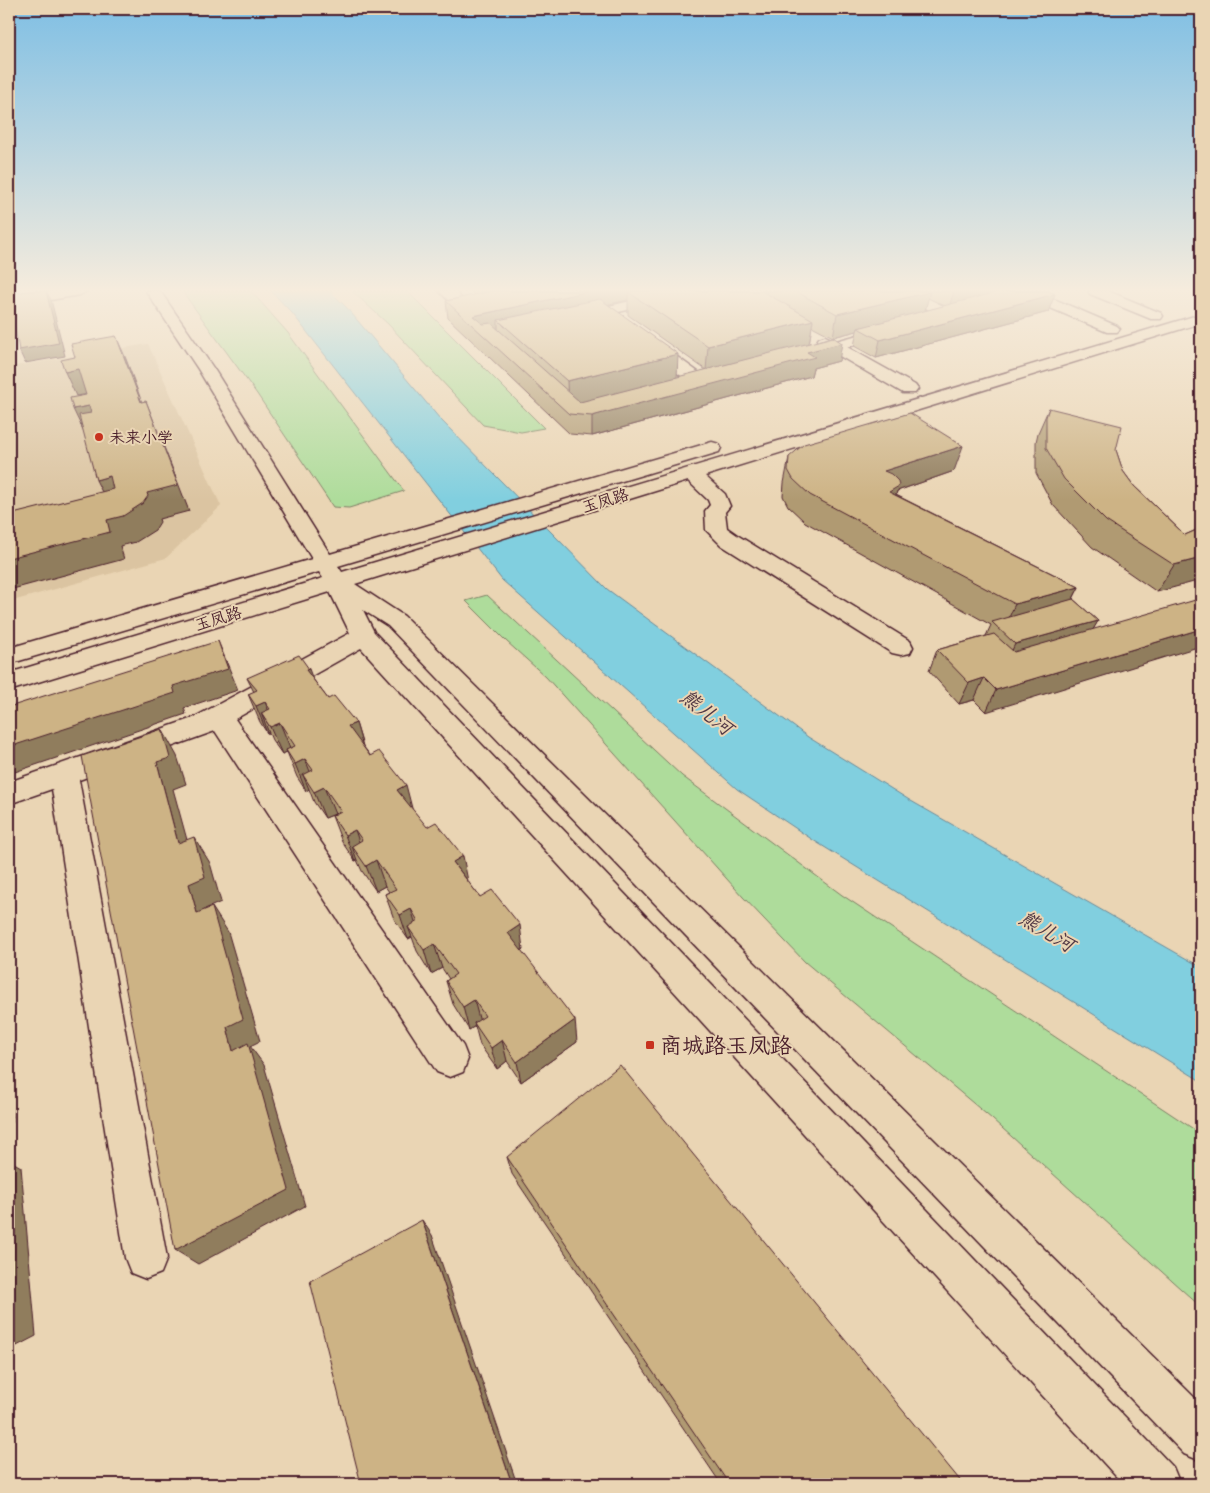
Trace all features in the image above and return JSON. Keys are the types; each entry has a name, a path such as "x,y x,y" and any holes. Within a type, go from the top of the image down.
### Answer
{"street":[{"path":"200,361 331,572 364,636 1156,1484"},
{"path":"671,361 699,381"},
{"path":"858,361 909,390"},
{"path":"953,376 1005,361"},
{"name":"玉凤路","path":"9,656 331,572 421,556 1062,361"},
{"path":"681,385 718,376"},
{"path":"890,395 926,384"},
{"name":"玉凤路","path":"9,682 331,572 402,539 727,443"},
{"path":"692,474 718,498 720,506 715,511 717,530 729,540 901,648"},
{"path":"331,572 396,621 1201,1437"},
{"path":"9,793 203,725 364,636"},
{"path":"219,716 450,1060"},
{"path":"64,774 146,1258"}],"shaded area":[{"name":"未来小学","path":"47,361 156,361 221,506 166,558 9,602 9,367"}],"green space":[{"path":"233,361 308,361 404,491 349,508 333,507"},
{"path":"422,361 477,361 544,428 521,432 483,425"},
{"path":"487,595 682,776 842,895 1201,1134 1201,1307 992,1119 805,962 743,897 546,677 466,601"}],"water":[{"name":"熊儿河","path":"329,361 391,361 440,419 607,589 808,737 911,801 1201,967 1201,1081 813,840 737,789 502,580"}],"building":[{"path":"61,361 125,361 141,402 146,401 178,485 147,493 148,496 143,503 123,516 107,520 110,532 9,558 9,515 113,489 110,476 96,480 79,415 91,413 89,406 73,409 70,398 86,395 78,369 65,372"},
{"path":"511,361 533,361 580,402 741,361 801,361 592,416 569,414"},
{"path":"544,361 651,361 567,381"},
{"path":"1049,408 1122,426 1116,450 1123,471 1134,486 1185,535 1201,528 1201,558 1174,565 1106,521 1064,479 1046,448 1046,417"},
{"path":"910,413 963,446 884,471 891,474 898,481 899,486 889,492 1079,587 1015,604 810,495 793,479 788,470 789,457 804,444"},
{"path":"1073,599 1098,621 1015,644 992,622"},
{"path":"1199,599 1201,601 1201,629 996,690 984,678 969,683 937,650 994,634 1014,652"},
{"path":"218,641 228,669 173,686 175,693 9,747 9,707"},
{"path":"299,655 309,669 306,670 328,699 334,696 356,723 348,726 370,756 379,751 406,785 397,790 427,827 436,822 463,856 453,862 480,897 492,890 520,925 508,933 575,1020 517,1062 502,1040 491,1048 474,1023 485,1016 474,1000 463,1007 446,981 456,974 434,944 424,950 408,927 418,921 411,909 400,915 385,894 396,889 376,860 366,866 352,846 362,840 355,830 345,835 332,816 341,811 324,787 314,792 303,775 313,770 305,759 295,764 286,750 295,746 280,723 270,727 261,713 270,709 265,702 256,706 248,694 257,690 247,678"},
{"path":"162,729 170,758 157,762 178,843 194,837 205,877 189,884 197,913 212,907 243,1019 227,1027 233,1051 248,1043 289,1190 175,1250 82,756"},
{"path":"620,1065 963,1484 729,1484 507,1157"},
{"path":"422,1220 512,1484 361,1484 310,1281"}],"place":[{"name":"未来小学","path":"99,437"},
{"name":"商城路玉凤路","path":"650,1045"}]}
